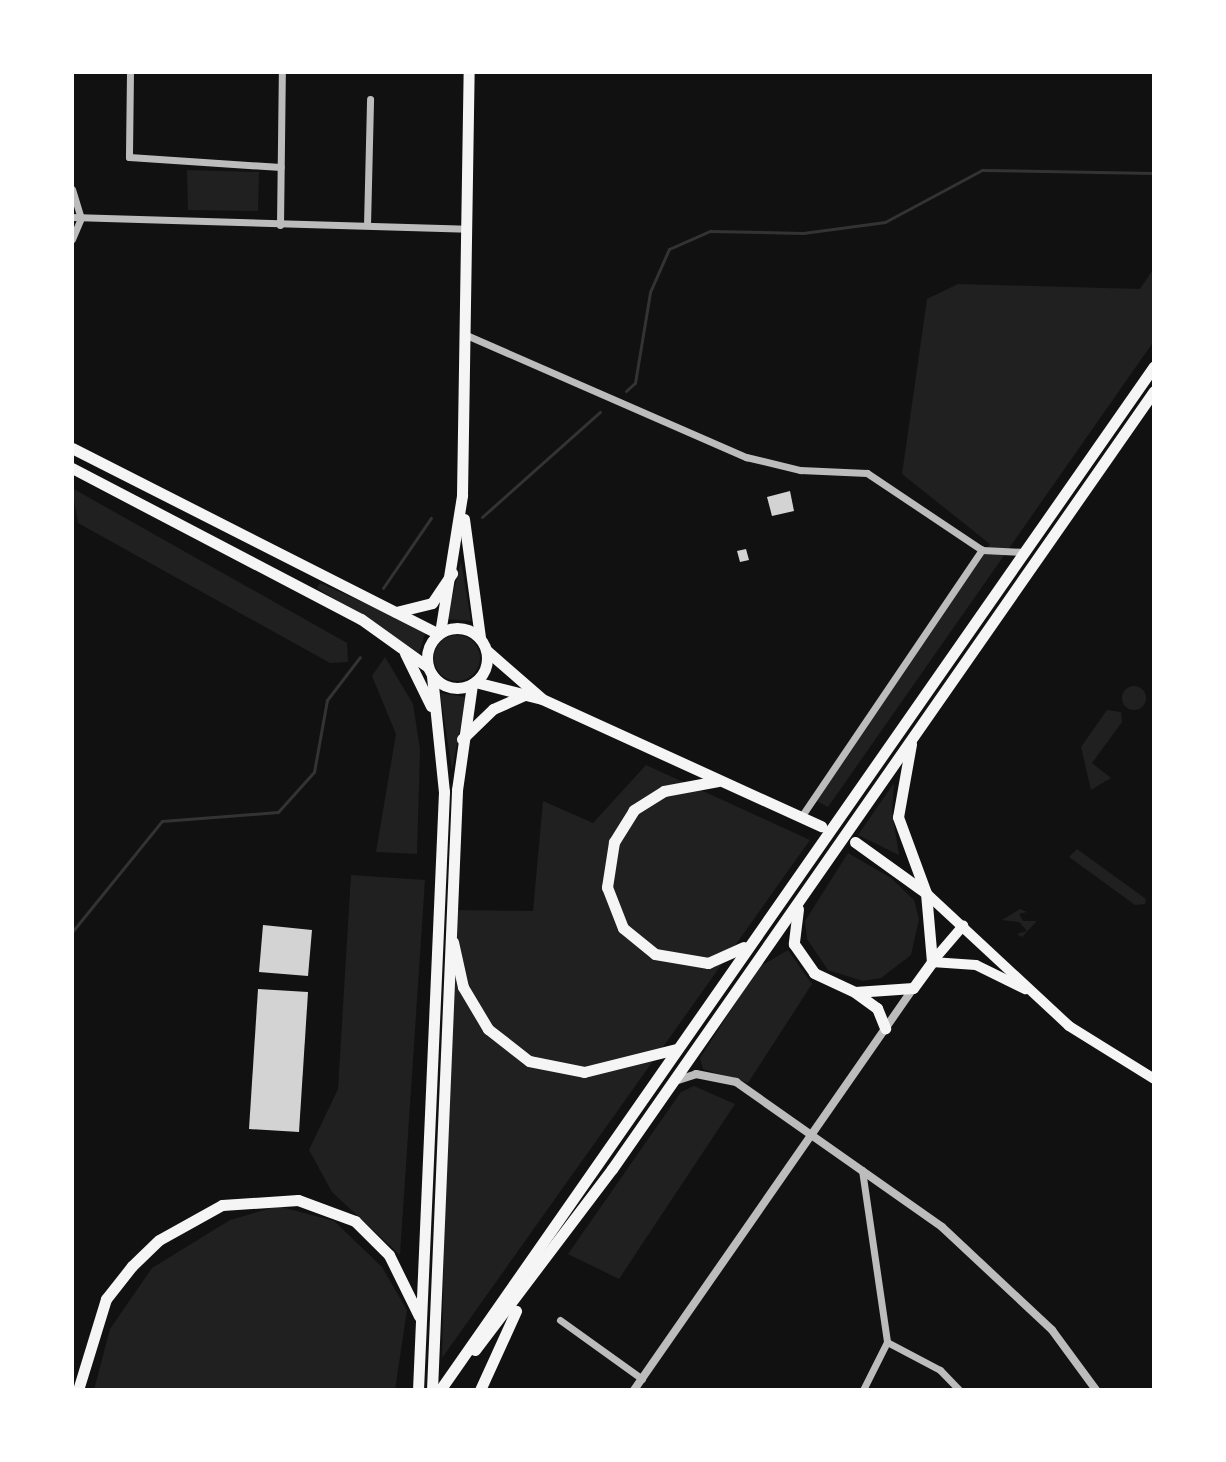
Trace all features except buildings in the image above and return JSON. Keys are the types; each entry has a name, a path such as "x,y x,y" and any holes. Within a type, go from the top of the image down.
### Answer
{"main road":[{"path":"418,1390 444,792 430,671 452,573 462,495 469,72"},
{"path":"1154,366 440,1390 534,1278 1154,391"},
{"path":"72,448 439,634 465,629 480,638"},
{"path":"72,468 397,643 446,686 474,683 542,699 821,826"},
{"path":"462,495 480,638 486,650 542,699"},
{"path":"393,612 432,603 452,573"},
{"path":"397,643 424,686 440,741"},
{"path":"432,1390 449,923 459,743 486,650"},
{"path":"459,743 493,709 525,695"},
{"path":"913,738 898,817 926,893 932,962"},
{"path":"718,781 664,791 634,810 608,865 611,909 640,944 686,964 727,958 753,939"},
{"path":"855,842 926,893 1101,1051 1154,1079"},
{"path":"800,900 793,928 801,960 877,1008 885,1028"},
{"path":"449,923 463,987 488,1029 529,1061 584,1072 677,1049"},
{"path":"855,992 913,988 963,926"},
{"path":"932,962 976,965 1034,993"},
{"path":"78,1390 106,1299 132,1266 159,1240 222,1205 298,1200 355,1221 389,1255 421,1321"},
{"path":"480,1390 534,1278"}],"street":[{"path":"130,72 129,157 281,167"},
{"path":"280,225 282,72"},
{"path":"367,225 370,99"},
{"path":"72,189 81,218 72,239"},
{"path":"72,217 467,229"},
{"path":"464,334 746,457 800,470 867,473 982,550 1024,552"},
{"path":"801,817 982,550"},
{"path":"634,1390 913,988"},
{"path":"671,1084 696,1074 736,1082 862,1170 979,1260 1060,1338 1096,1390"},
{"path":"862,1170 887,1342 863,1390"},
{"path":"560,1320 642,1379"},
{"path":"887,1342 940,1370 959,1390"}],"shaded area":[{"path":"187,170 259,172 258,211 188,210"},
{"path":"1154,268 1154,341 828,807 815,800 990,544 902,474 927,299 958,284 1140,289"},
{"path":"72,488 347,643 348,662 330,663 78,523"},
{"path":"461,561 471,621 447,619"},
{"path":"320,583 426,631 419,653 317,588"},
{"path":"457,635 473,642 480,658 473,674 457,681 441,674 434,658 441,642"},
{"path":"385,657 413,704 420,749 417,854 376,852 396,734 372,676"},
{"path":"1134,686 1145,693 1146,698 1139,709 1134,710 1123,703 1122,698 1129,687"},
{"path":"440,693 466,697 452,770"},
{"path":"1107,710 1121,712 1122,722 1092,763 1111,778 1091,790 1081,747"},
{"path":"646,765 810,840 442,1358 450,910 533,911 543,801 593,823"},
{"path":"894,783 892,812 899,855 858,835"},
{"path":"1077,849 1146,899 1145,904 1135,905 1069,857"},
{"path":"848,853 891,878 914,900 919,919 911,955 881,978 863,981 828,970 807,939 805,921"},
{"path":"351,875 425,880 400,1255 332,1192 309,1150 338,1089"},
{"path":"1020,909 1027,912 1019,914 1023,921 1037,921 1022,937 1017,934 1027,931 1019,922 1002,920"},
{"path":"788,950 812,984 748,1083 703,1069 700,1058 759,967"},
{"path":"694,1086 735,1104 619,1279 568,1254 681,1092"},
{"path":"278,1206 334,1221 382,1267 407,1310 395,1390 94,1390 110,1329 152,1268 230,1220"}],"waterway":[{"path":"626,391 635,383 650,292 669,249 710,231 803,233 885,222 982,170 1154,173"},
{"path":"482,517 600,412"},
{"path":"383,588 431,518"},
{"path":"72,932 162,821 278,812 314,772 327,700 360,657"}]}
